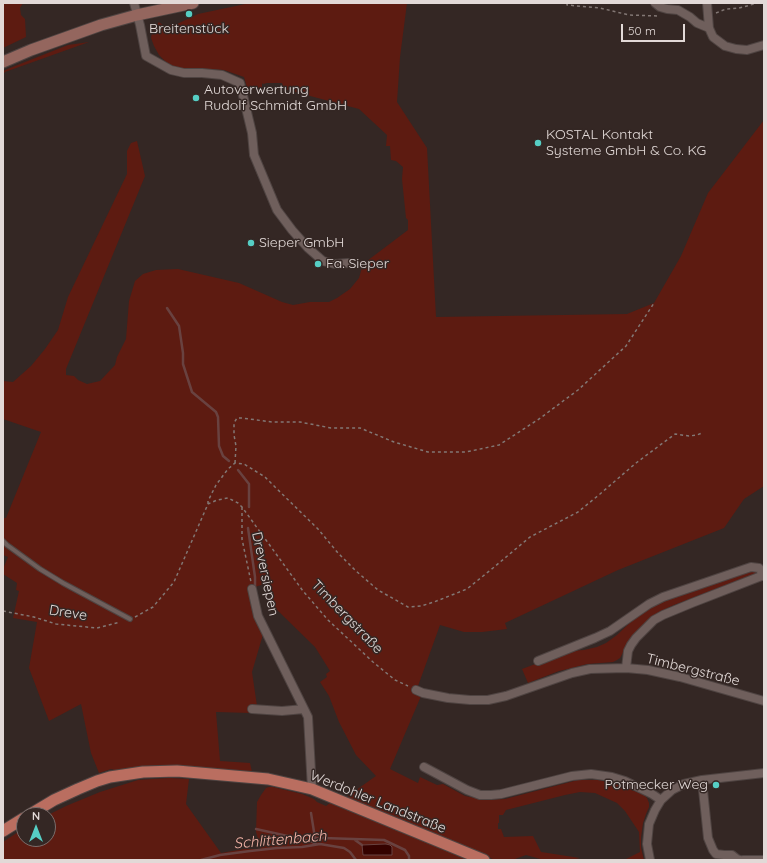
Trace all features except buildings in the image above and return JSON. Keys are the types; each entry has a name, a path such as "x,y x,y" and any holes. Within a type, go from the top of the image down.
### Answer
{"main road":[{"path":"3,62 31,50 87,30 137,15 193,3"},
{"name":"Werdohler Landstraße","path":"42,807 54,800 97,781 115,776 144,772 177,771 268,779 312,789 484,860"},
{"path":"3,830 16,823"}],"street":[{"path":"134,3 146,56 171,70 184,73 222,75 240,83 252,133 254,155 277,210 308,248 323,261 335,264 348,263"},
{"path":"655,3 660,7 678,10 697,23 709,28"},
{"path":"707,3 709,28 714,37 725,46 747,50 764,45"},
{"path":"538,661 610,631 649,604 663,597 751,567 760,569 763,576 685,606 654,620 631,645 628,651 626,668"},
{"name":"Dreversiepen","path":"252,589 258,616 308,717 312,789"},
{"name":"Timbergstraße","path":"416,690 423,693 448,698 488,700 506,696 572,673 590,670 626,668 648,670 680,677 764,701"},
{"path":"252,709 282,711 304,709"},
{"path":"424,767 467,790 480,795 501,794 572,776 591,774 612,777 652,794 661,800"},
{"path":"650,860 647,844 649,824 654,810 661,800 672,790 678,786 702,780 764,773"},
{"path":"702,780 708,838 716,854 732,855 737,859 742,860 764,860"}],"lane":[{"path":"3,541 6,545 40,569 130,619"}],"path":[{"path":"568,3 567,5 600,8 629,15 659,16"},
{"path":"707,13 717,13 726,9 739,8 758,3"},
{"path":"130,619 153,607 174,582 216,485 228,469 235,463 236,446 234,423 237,418 272,422 300,422 331,428 360,428 394,442 428,452 466,452 499,445 539,419 578,390 626,346 654,303"},
{"path":"235,463 244,464 265,477 318,529 338,553 356,571 378,590 408,608 434,602 467,589 530,537 578,512 636,463 675,434 689,436 702,433"},
{"name":"Timbergstraße","path":"208,504 217,500 228,498 238,503 303,592 328,620 395,680 416,690"},
{"name":"Dreversiepen","path":"242,507 242,539 252,589"},
{"name":"Dreve","path":"3,611 34,617 56,624 97,628 130,619"}],"shaded area":[{"path":"3,3 23,3 20,8 21,15 25,19 26,37 3,48"},
{"path":"250,3 407,3 400,57 397,102 427,148 436,317 627,314 654,303 681,256 708,193 764,120 764,486 744,499 724,528 618,570 505,623 507,629 482,632 464,632 440,625 418,686 424,689 390,769 418,783 420,777 437,785 443,784 465,796 486,800 505,799 578,780 598,780 620,785 644,795 649,803 643,823 641,837 641,848 644,860 624,860 640,852 639,832 625,811 617,803 595,793 580,792 565,795 506,810 503,815 499,815 498,829 501,829 504,837 533,836 541,852 580,858 571,860 544,860 526,855 512,860 495,860 347,799 349,795 376,776 356,755 339,722 329,696 320,682 327,677 326,674 330,671 315,647 273,606 267,583 255,587 264,631 252,672 257,706 251,713 216,712 220,761 250,763 252,772 177,766 119,771 111,769 99,773 91,753 81,704 49,721 29,668 37,622 13,618 19,591 16,590 17,583 3,574 3,569 8,557 3,555 3,518 6,518 41,432 3,419 3,381 13,382 31,366 58,330 68,297 127,174 127,151 131,143 137,141 145,176 66,369 66,375 74,376 78,380 87,384 100,381 115,365 117,357 126,339 129,301 135,281 143,274 156,270 178,269 239,283 282,302 293,305 310,302 329,302 350,289 359,278 363,264 408,230 402,179 403,167 396,161 391,160 390,146 386,146 387,135 359,109 284,89 282,83 262,83 262,87 248,91 244,77 224,70 194,68 191,70 174,67 159,55 154,46 151,38 152,32 159,22 164,26 177,24 198,14"},
{"path":"89,42 5,72 3,75 3,71 68,45"},
{"path":"756,570 757,573 659,612 642,626 630,639 620,658 613,662 587,664 559,671 528,683 522,669 570,651 597,647 606,643 617,635 637,616 657,603 747,571"},
{"path":"169,778 189,779 186,804 221,853 244,849 261,849 256,832 257,802 266,788 273,787 302,794 326,806 330,803 469,860 3,860 3,842 16,833 16,847 56,847 56,811 100,792 138,780"},
{"path":"386,844 392,847 392,855 363,855 362,845"}],"waterway":[{"path":"167,308 179,326 183,364 192,392 216,412 218,417 219,446 223,456 229,461"},
{"path":"238,470 249,484 249,507"},
{"path":"248,528 255,587"},
{"path":"311,813 315,838"},
{"path":"256,829 310,841 316,844"},
{"path":"310,841 315,838 384,840 405,850 409,856 409,860"},
{"path":"355,840 362,845"},
{"name":"Schlittenbach","path":"201,860 220,855 320,844 344,848 350,852 356,860"}],"place":[{"name":"Breitenstück","path":"189,14"},
{"name":"Autoverwertung Rudolf Schmidt GmbH","path":"196,98"},
{"name":"KOSTAL Kontakt Systeme GmbH & Co. KG","path":"538,143"},
{"name":"Sieper GmbH","path":"251,243"},
{"name":"Fa. Sieper","path":"318,264"},
{"name":"Potmecker Weg","path":"716,785"}]}
